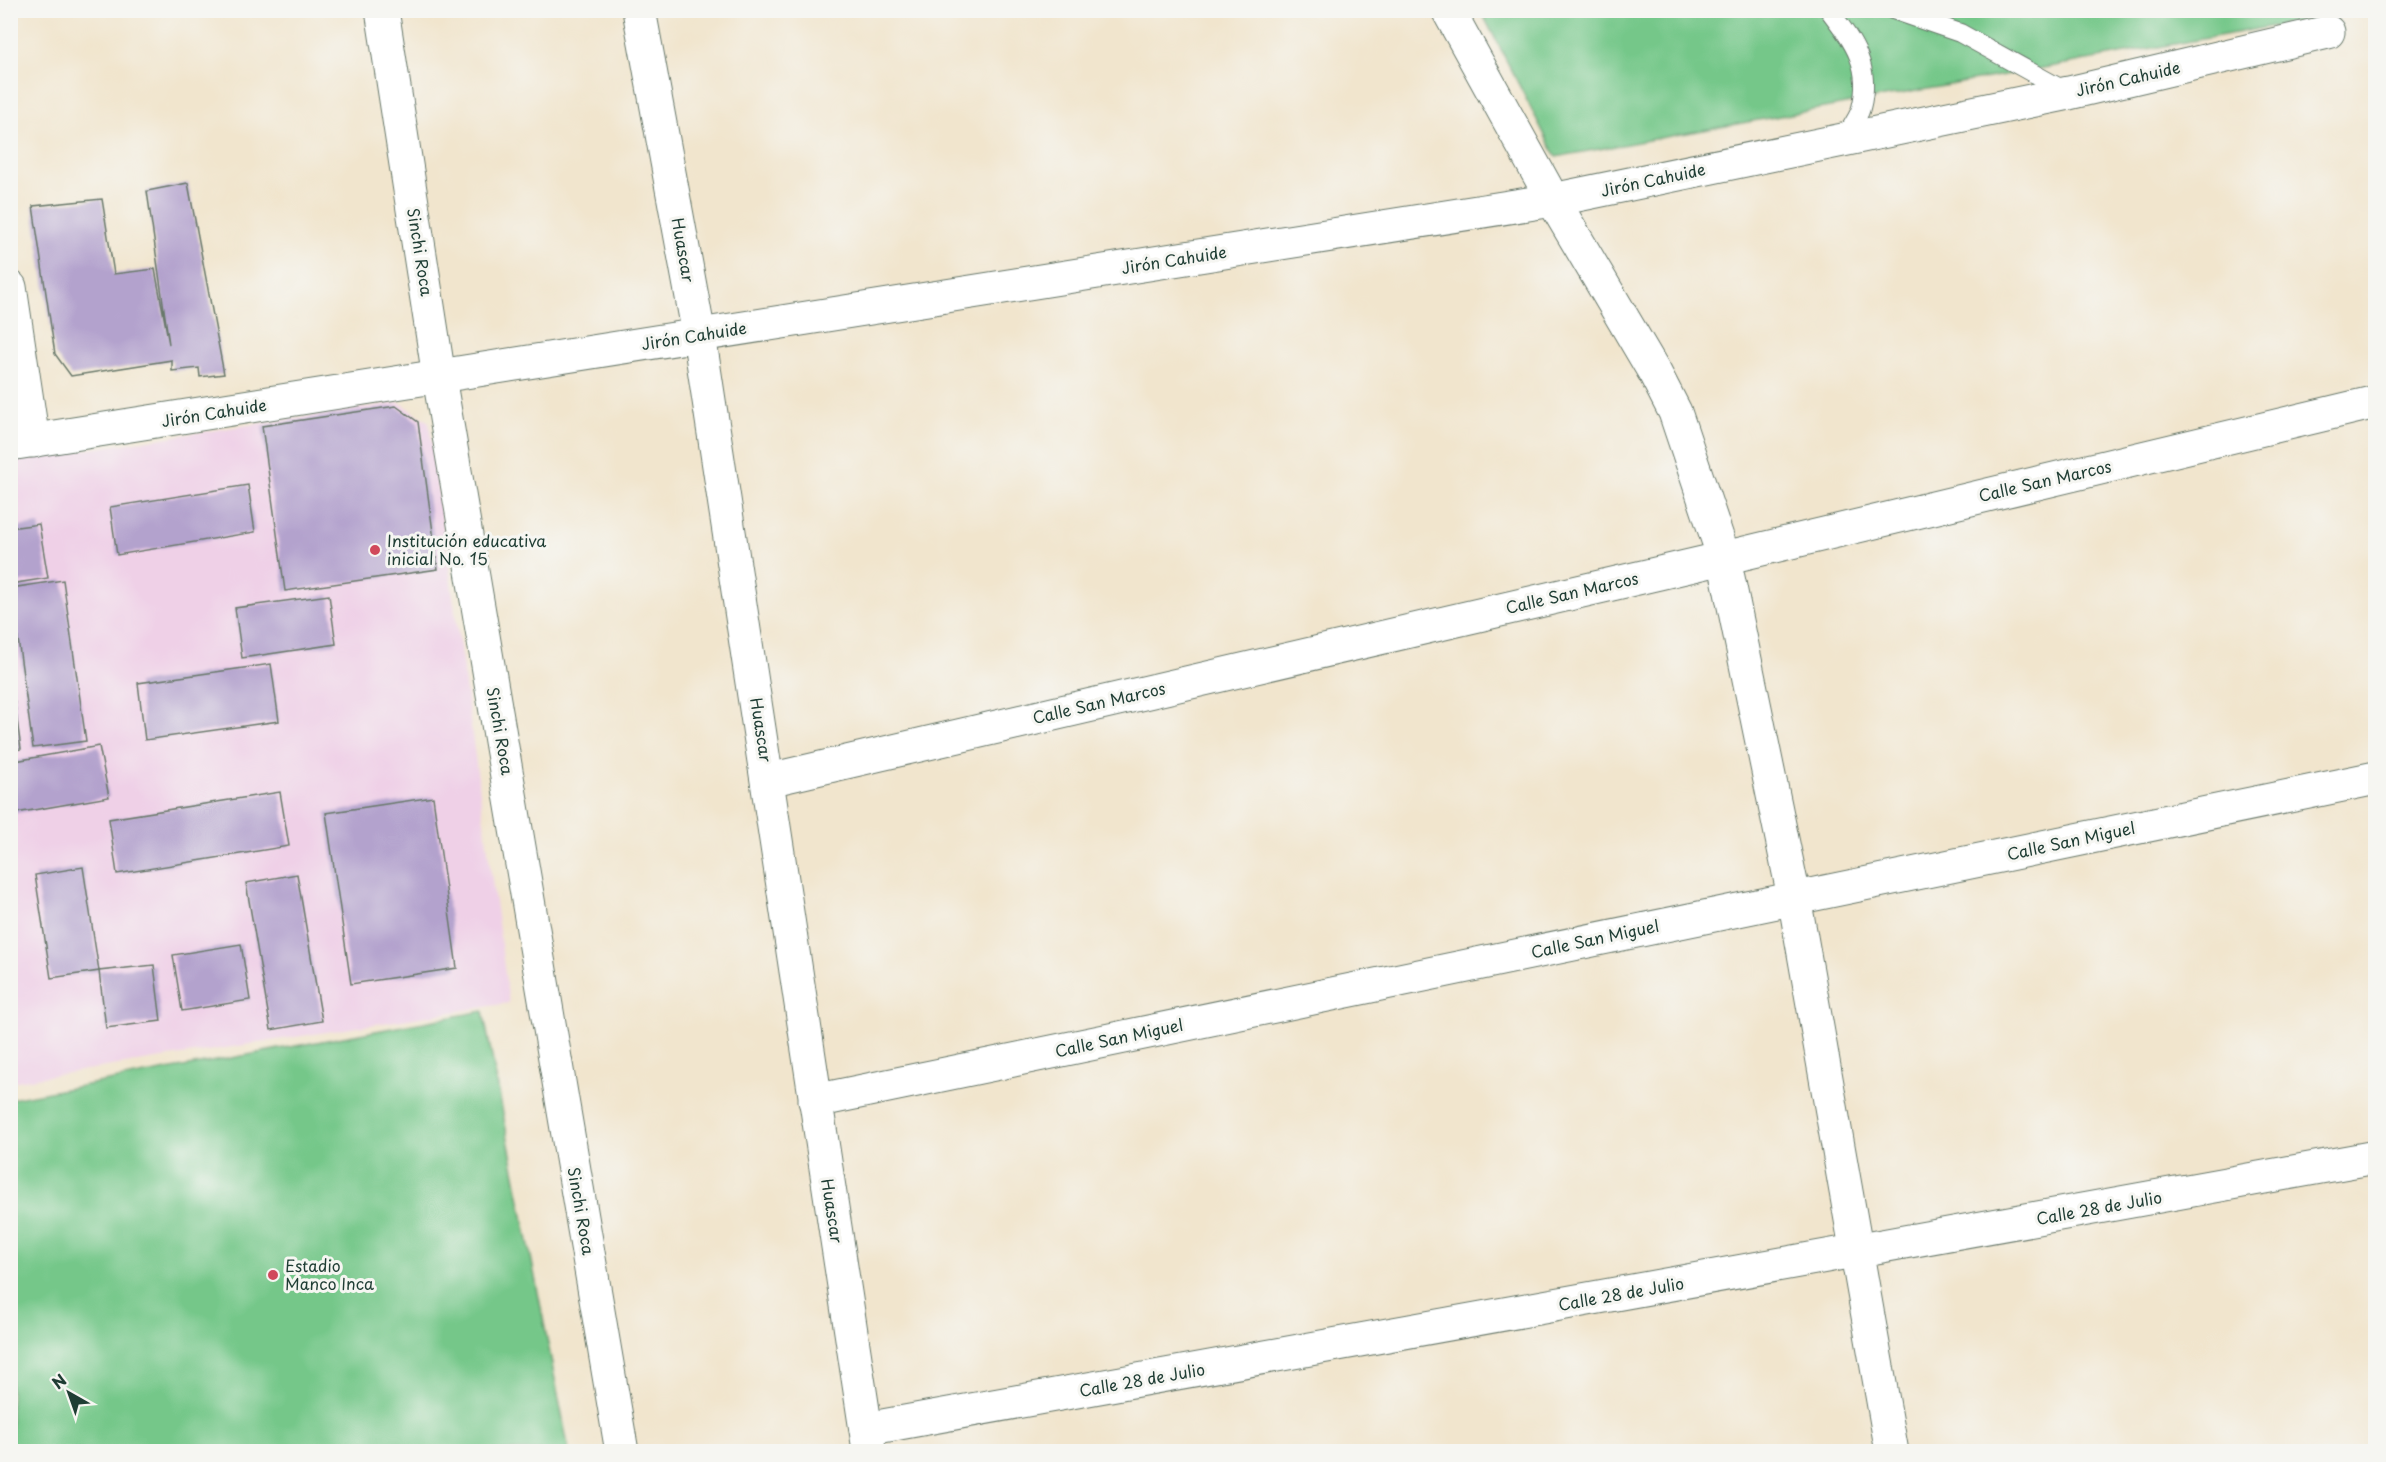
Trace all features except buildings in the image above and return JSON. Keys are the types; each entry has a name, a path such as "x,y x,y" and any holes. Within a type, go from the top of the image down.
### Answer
{"street":[{"name":"Sinchi Roca","path":"382,10 440,377 622,1452"},
{"name":"Huascar","path":"639,10 699,335 769,780 815,1101 868,1440"},
{"path":"1448,10 1553,200 1655,373 1675,412 1724,558 1794,897 1892,1452"},
{"name":"Jirón Cahuide","path":"22,442 1553,200 2069,93 2328,32"},
{"path":"10,287 22,442"},
{"name":"Calle San Marcos","path":"769,780 1724,558 2376,402"},
{"name":"Calle San Miguel","path":"815,1101 2376,778"},
{"name":"Calle 28 de Julio","path":"868,1440 1856,1252 2376,1157"}],"lane":[{"path":"1829,10 1857,46 1864,73 1861,109 1843,141"},
{"path":"1893,10 1960,33 2069,93"}],"shaded area":[{"path":"399,402 429,422 509,1003 11,1082 11,461"}],"green space":[{"path":"2338,10 2339,14 1556,157 1481,11"},
{"name":"Estadio Manco Inca","path":"483,1011 569,1451 11,1451 11,1099"}],"place":[{"name":"Institución educativa inicial No. 15","path":"375,550"},
{"name":"Estadio Manco Inca","path":"273,1275"}]}
